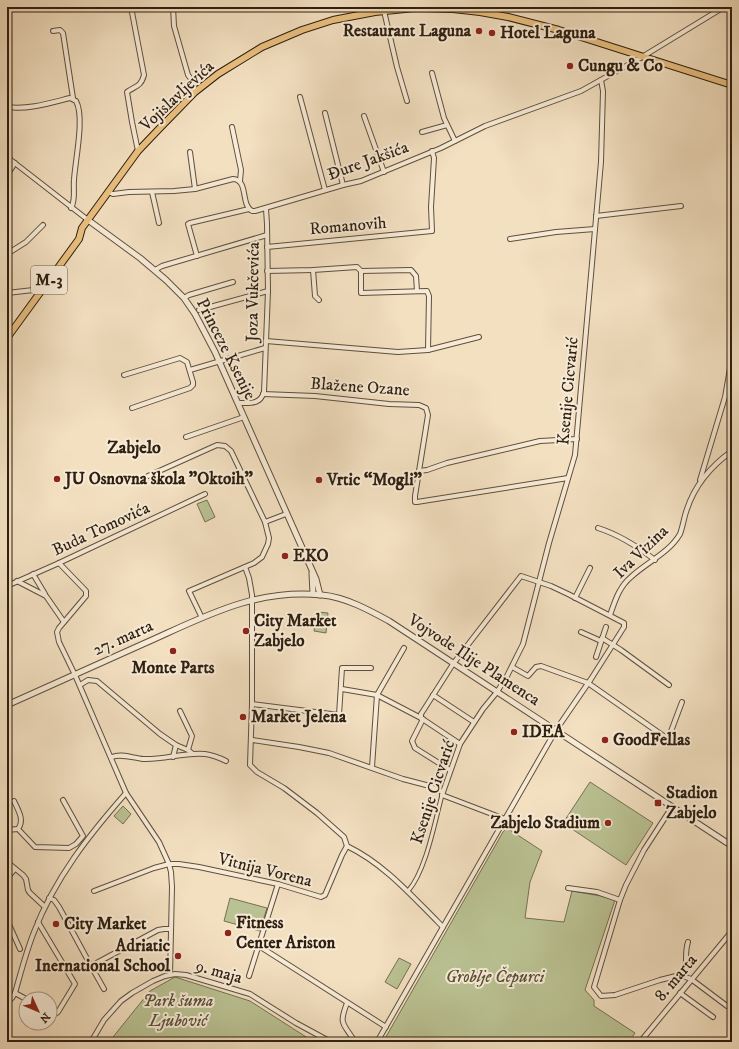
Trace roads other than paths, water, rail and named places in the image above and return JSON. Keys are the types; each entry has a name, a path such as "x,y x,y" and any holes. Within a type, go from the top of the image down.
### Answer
{"main road":[{"name":"Vojislavljevića","path":"7,338 79,239 82,228 108,192 138,151 158,130 195,92 218,74 238,61 302,30 333,20 384,11 415,8 453,8 508,17 559,30 732,85"}],"street":[{"path":"131,7 144,75 143,79 136,88 127,92 138,151"},
{"path":"173,7 174,26 188,75 191,79 195,92"},
{"name":"Đure Jakšića","path":"198,256 188,224 190,223 249,209 256,211 266,209 325,190 362,181 485,126 581,91 642,57 724,7"},
{"path":"384,11 393,52 407,101"},
{"path":"53,31 60,30 63,33 73,98 78,104 79,108 79,136 72,208"},
{"path":"432,73 439,103 447,125 455,140"},
{"name":"Ksenije Cicvarić","path":"408,891 414,883 426,854 442,794 460,744 512,667 524,639 538,582 575,455 602,148 603,91 601,80"},
{"path":"300,97 325,190"},
{"path":"7,107 18,108 73,98"},
{"path":"324,113 343,185"},
{"path":"364,116 384,172"},
{"path":"422,132 447,125"},
{"path":"232,127 241,170 240,181 243,186 246,203 249,209"},
{"name":"Romanovih","path":"267,246 432,231 431,207 434,158 432,151"},
{"path":"190,152 195,189"},
{"path":"7,157 88,220"},
{"path":"7,175 15,163"},
{"path":"108,192 112,194 195,189 233,180 240,181"},
{"path":"152,192 159,223"},
{"path":"596,216 682,206"},
{"name":"Joza Vukčevića","path":"263,394 268,291 266,209"},
{"name":"Princeze Ksenije","path":"88,220 155,270 184,298 203,328 319,585 320,594"},
{"path":"7,254 26,242 43,225"},
{"path":"510,239 556,232 595,229"},
{"path":"155,270 162,266 267,235"},
{"path":"267,271 357,267 361,272 361,293 417,290 427,291 429,296 428,350"},
{"path":"313,270 315,296 319,300"},
{"path":"361,272 411,270 416,276 417,290"},
{"path":"184,298 189,294 233,282"},
{"path":"7,293 42,289"},
{"path":"198,310 268,291"},
{"path":"266,340 398,352 428,350 479,337"},
{"path":"190,370 265,348"},
{"path":"698,486 725,397 732,357"},
{"path":"124,375 180,358 187,362 190,370 193,383 191,388 132,408"},
{"path":"238,403 258,401 262,398 263,394"},
{"name":"Blažene Ozane","path":"263,394 315,396 423,406 427,410 428,415 415,502 568,478"},
{"name":"Princeze Ksenije","path":"186,436 244,417"},
{"path":"419,471 540,441 577,439"},
{"path":"148,476 217,445 225,446 231,451 265,522 269,538 266,551 262,557 245,567 189,591 202,618"},
{"name":"Iva Vizina","path":"610,615 623,585 631,576 655,560 678,538 686,510 698,486 716,464 732,451"},
{"name":"Buda Tomovića","path":"7,586 59,564 205,494"},
{"path":"265,522 286,514"},
{"path":"598,528 617,535 644,551 655,560"},
{"path":"59,564 86,591 86,596 58,628 57,636 59,642 112,757 126,793 159,842 169,864 172,879 170,975"},
{"path":"245,567 249,578 252,599 252,740 249,763 251,767 284,788 317,813 344,837 347,846 366,856 396,880 443,927"},
{"path":"576,598 590,568"},
{"name":"Princeze Ksenije","path":"312,570 313,594"},
{"path":"33,574 64,622"},
{"path":"377,1042 556,730 625,625 610,615 551,586 521,576 453,664 422,711 422,719 412,744 414,748 450,770"},
{"path":"17,581 46,596"},
{"name":"27. marta","path":"7,705 234,605 252,599 277,595 313,594"},
{"name":"Vojvode Ilije Plamenca","path":"313,594 336,598 372,612 389,621 732,846"},
{"path":"596,657 606,626"},
{"path":"581,632 612,644 669,685"},
{"path":"372,767 377,695 404,648"},
{"path":"512,667 528,676 536,667 541,666 588,683 665,737 670,734 682,702"},
{"path":"252,704 340,715 342,668 371,668"},
{"path":"80,685 92,680 99,682 160,734 193,754"},
{"path":"342,689 377,695 422,719 460,744"},
{"path":"433,695 474,722"},
{"path":"180,711 192,736 188,750"},
{"path":"252,740 324,751 403,779 426,785 442,794 505,819"},
{"path":"173,757 176,745"},
{"path":"112,757 120,756 148,759 193,754 212,755 226,761"},
{"path":"7,1002 15,993 38,922 49,898 73,857 126,793"},
{"path":"63,800 83,836 88,838"},
{"path":"14,801 22,822 18,829"},
{"path":"672,807 640,857 626,885 594,984 595,990 601,996 615,995 676,975 691,979 727,1006"},
{"path":"18,829 32,844 40,848 69,848 76,844 83,836"},
{"path":"7,830 18,829"},
{"name":"Vitnija Vorena","path":"169,864 198,867 278,884 323,897 347,846"},
{"path":"7,862 26,879 30,893 45,907"},
{"path":"94,891 154,868 169,864"},
{"path":"7,878 15,869"},
{"path":"249,976 278,884"},
{"path":"568,888 597,892 620,900"},
{"path":"49,898 54,900 59,907 104,989"},
{"path":"7,920 20,949"},
{"path":"38,922 75,984 58,1012"},
{"path":"91,966 158,930 164,928 170,929"},
{"name":"8. marta","path":"640,1042 732,931"},
{"path":"684,976 688,942"},
{"path":"259,946 386,1027"},
{"name":"9. maja","path":"91,1042 104,1020 121,1001 154,981 170,975 186,975 244,992 256,997 296,1023 331,1042"},
{"path":"680,993 713,1017"},
{"path":"347,1003 342,1021 355,1042"}],"place":[{"name":"Restaurant Laguna","path":"479,31"},
{"name":"Hotel Laguna","path":"492,33"},
{"name":"Cungu & Co","path":"570,66"},
{"name":"JU Osnovna škola \"Oktoih\"","path":"57,479"},
{"name":"Vrtic “Mogli”","path":"319,480"},
{"name":"EKO","path":"285,556"},
{"name":"City Market Zabjelo","path":"246,631"},
{"name":"Monte Parts","path":"173,651"},
{"name":"Market Jelena","path":"243,717"},
{"name":"IDEA","path":"514,732"},
{"name":"GoodFellas","path":"605,740"},
{"name":"Stadion Zabjelo","path":"658,803"},
{"name":"Zabjelo Stadium","path":"608,823"},
{"name":"City Market","path":"56,924"},
{"name":"Fitness Center Ariston","path":"228,933"},
{"name":"Adriatic Inernational School","path":"178,956"}],"district":[{"name":"Zabjelo","path":"134,448"}],"park label":[{"name":"Groblje Čepurci","path":"495,977"},
{"name":"Park šuma Ljubović","path":"178,1011"}]}
